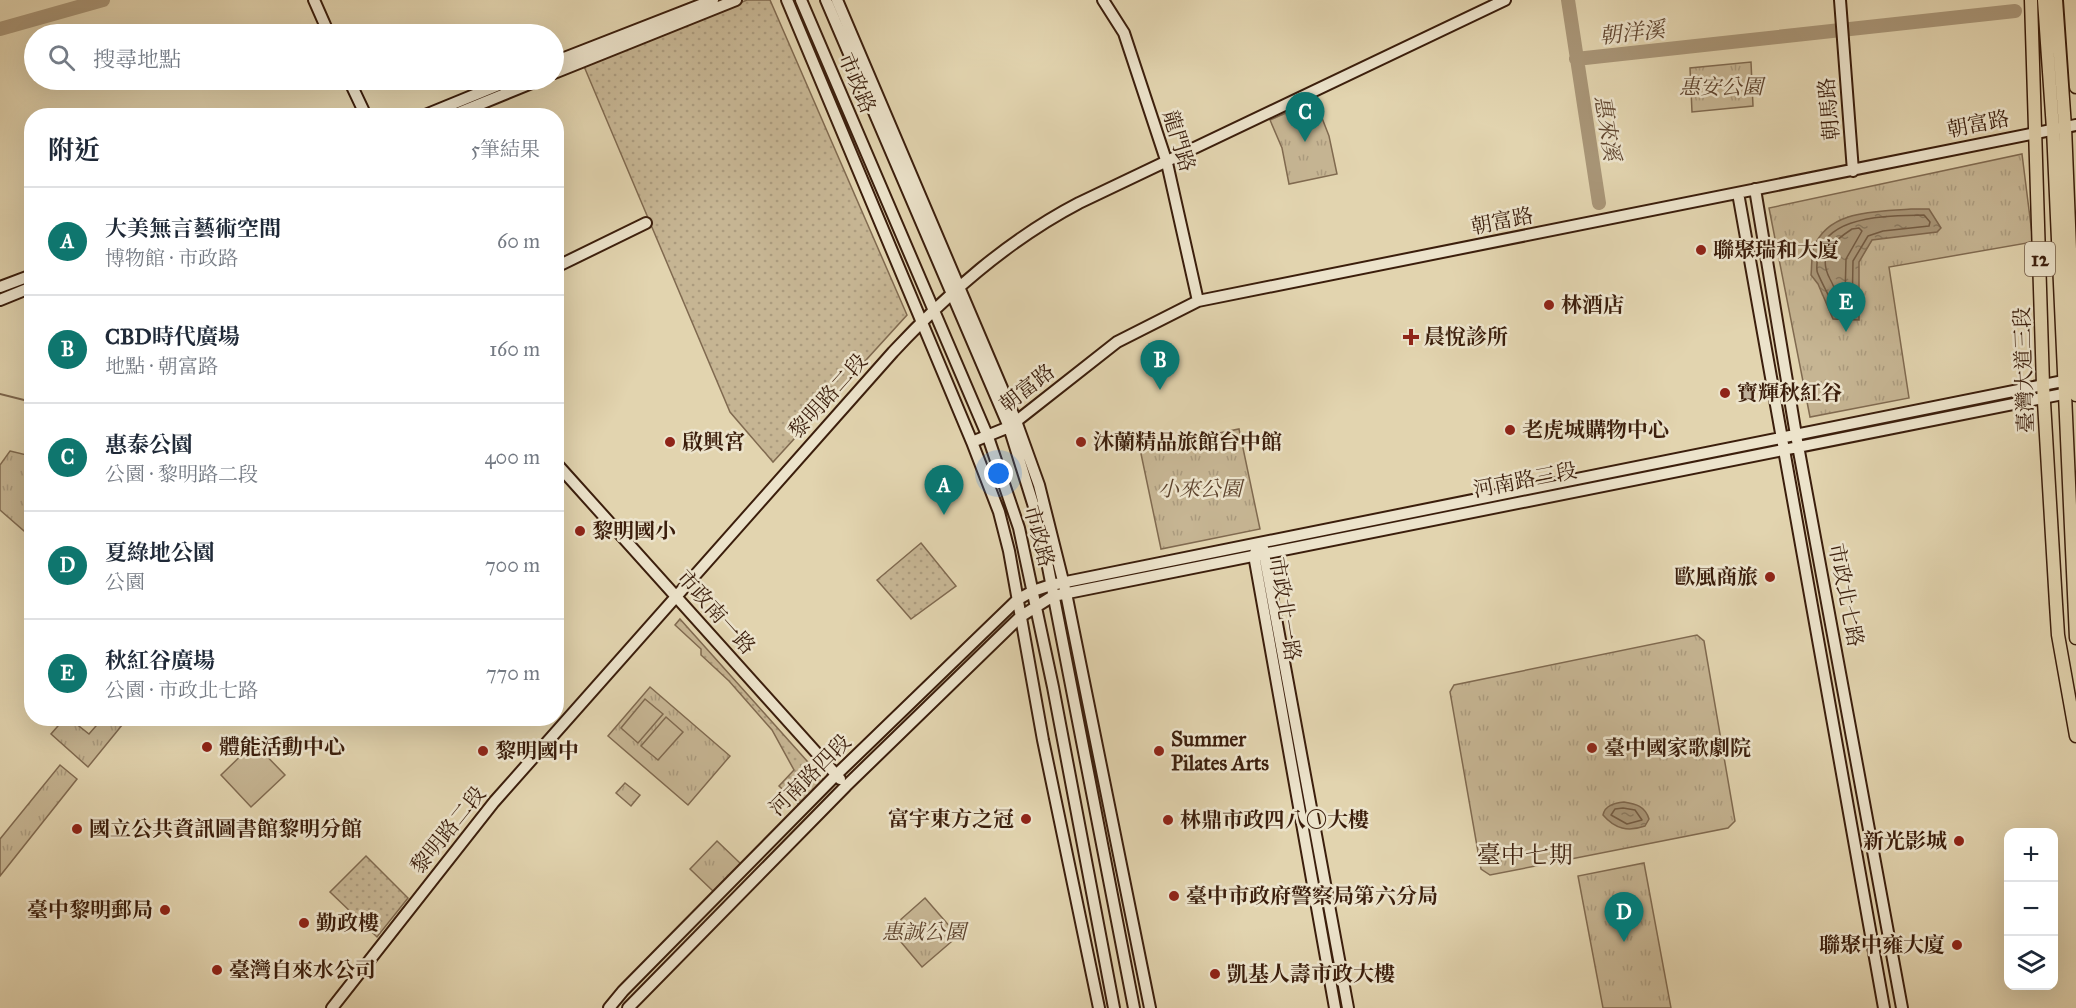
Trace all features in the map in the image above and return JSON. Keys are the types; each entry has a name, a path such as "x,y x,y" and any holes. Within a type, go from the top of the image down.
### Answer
{"main road":[{"name":"臺灣大道三段","path":"2031,0 2037,132 2043,385 2058,635 2076,736"},
{"name":"臺灣大道三段","path":"2044,0 2065,127 2062,381 2073,393"},
{"name":"臺灣大道三段","path":"2056,0 2065,127 2076,378 2073,393 2076,638"},
{"path":"2070,0 2075,40 2076,87"}],"street":[{"path":"314,0 325,24"},
{"path":"564,58 713,0"},
{"path":"564,70 736,0"},
{"name":"市政路","path":"787,0 922,321 999,512 1099,1008"},
{"name":"市政路","path":"801,0 988,437 1019,528 1114,1008"},
{"name":"市政路","path":"826,0 1039,485 1065,588 1150,1008"},
{"name":"市政路","path":"837,0 954,291"},
{"name":"龍門路","path":"1103,0 1124,33 1167,163 1198,301"},
{"name":"黎明路二段","path":"564,723 922,321 985,265 1057,214 1505,0"},
{"name":"朝馬路","path":"1840,0 1853,171"},
{"path":"354,90 362,108"},
{"path":"443,108 487,90"},
{"path":"471,108 515,90"},
{"name":"朝富路","path":"972,442 988,437 1012,424 1117,342 1198,301 2065,127"},
{"name":"市政北七路","path":"1755,189 1797,440 1902,1008"},
{"name":"市政北七路","path":"1738,193 1884,1008"},
{"path":"564,263 646,223"},
{"path":"0,287 24,278"},
{"path":"0,300 24,290"},
{"name":"河南路三段","path":"1065,588 1260,543 1797,440 2076,378"},
{"name":"河南路三段","path":"1797,440 2073,393"},
{"name":"市政路","path":"1012,424 1040,526 1134,1008"},
{"name":"河南路三段","path":"1020,617 1052,590 1266,553 1782,443"},
{"name":"市政南一路","path":"564,472 846,786"},
{"name":"市政北一路","path":"1260,543 1266,553 1348,1008"},
{"name":"市政北一路","path":"1260,543 1254,555 1335,1008"},
{"name":"河南路四段","path":"609,1008 622,991 836,775 1017,600 1033,591 1052,590"},
{"name":"河南路四段","path":"628,1008 846,786 1020,617"},
{"name":"黎明路二段","path":"332,1008 494,802 561,726"}],"green space":[{"path":"747,0 770,0 907,315 773,462 730,412 583,64"},
{"name":"惠安公園","path":"1751,62 1753,106 1692,112 1690,68"},
{"path":"1315,100 1329,136 1337,174 1289,184 1282,148 1270,120"},
{"path":"2022,154 2033,242 1889,267 1909,398 1810,417 1769,208"},
{"name":"小來公園","path":"1239,429 1260,529 1161,549 1140,449"},
{"path":"10,451 24,454 24,531 0,510 0,465"},
{"path":"921,543 956,586 911,619 877,580"},
{"path":"680,619 824,780 799,805 779,786 794,770 772,730 729,681 701,655 701,649 675,625"},
{"path":"1697,635 1704,641 1735,821 1728,828 1490,875 1481,869 1450,692 1454,685"},
{"path":"650,687 730,756 688,805 608,736"},
{"path":"645,699 663,714 638,743 621,728"},
{"path":"666,717 683,732 658,760 641,746"},
{"path":"58,726 79,726 89,734 96,726 121,726 88,767 51,734"},
{"path":"254,743 285,775 251,807 221,775"},
{"path":"60,765 77,779 0,876 0,839"},
{"path":"625,783 640,795 631,806 616,793"},
{"path":"717,841 741,864 714,892 690,869"},
{"path":"366,856 408,898 377,937 330,892"},
{"path":"1644,863 1671,1008 1603,1008 1578,876"},
{"name":"惠誠公園","path":"925,898 958,936 922,967 890,929"}],"water":[{"path":"1929,209 1941,228 1937,232 1872,240 1859,262 1859,320 1833,319 1818,284 1811,275 1813,250 1821,235 1831,225 1856,215"},
{"path":"1624,802 1636,805 1645,811 1649,819 1645,826 1633,829 1622,828 1603,815 1608,807"}],"waterway":[{"path":"0,29 103,0"},
{"name":"惠來溪","path":"1568,0 1599,203"},
{"name":"朝洋溪","path":"1576,59 2015,11"},
{"path":"0,394 24,400"}],"place":[{"name":"惠泰公園","path":"1305,142"},
{"name":"聯聚瑞和大廈","path":"1701,250"},
{"name":"林酒店","path":"1549,305"},
{"name":"秋紅谷廣場","path":"1846,332"},
{"name":"晨悅診所","path":"1411,337"},
{"name":"CBD時代廣場","path":"1160,390"},
{"name":"寶輝秋紅谷","path":"1725,393"},
{"name":"老虎城購物中心","path":"1510,430"},
{"name":"啟興宮","path":"670,442"},
{"name":"沐蘭精品旅館台中館","path":"1081,442"},
{"name":"大美無言藝術空間","path":"944,515"},
{"name":"黎明國小","path":"580,531"},
{"name":"歐風商旅","path":"1770,577"},
{"name":"體能活動中心","path":"207,747"},
{"name":"臺中國家歌劇院","path":"1592,748"},
{"name":"黎明國中","path":"483,751"},
{"name":"Summer Pilates Arts","path":"1159,751"},
{"name":"富宇東方之冠","path":"1026,819"},
{"name":"林鼎市政四八〇大樓","path":"1168,820"},
{"name":"國立公共資訊圖書館黎明分館","path":"77,829"},
{"name":"新光影城","path":"1959,841"},
{"name":"臺中市政府警察局第六分局","path":"1174,896"},
{"name":"臺中黎明郵局","path":"165,910"},
{"name":"勤政樓","path":"304,923"},
{"name":"夏綠地公園","path":"1624,942"},
{"name":"聯聚中雍大廈","path":"1957,945"},
{"name":"臺灣自來水公司","path":"217,970"},
{"name":"凱基人壽市政大樓","path":"1215,974"}],"district":[{"name":"臺中七期","path":"1525,855"}]}
